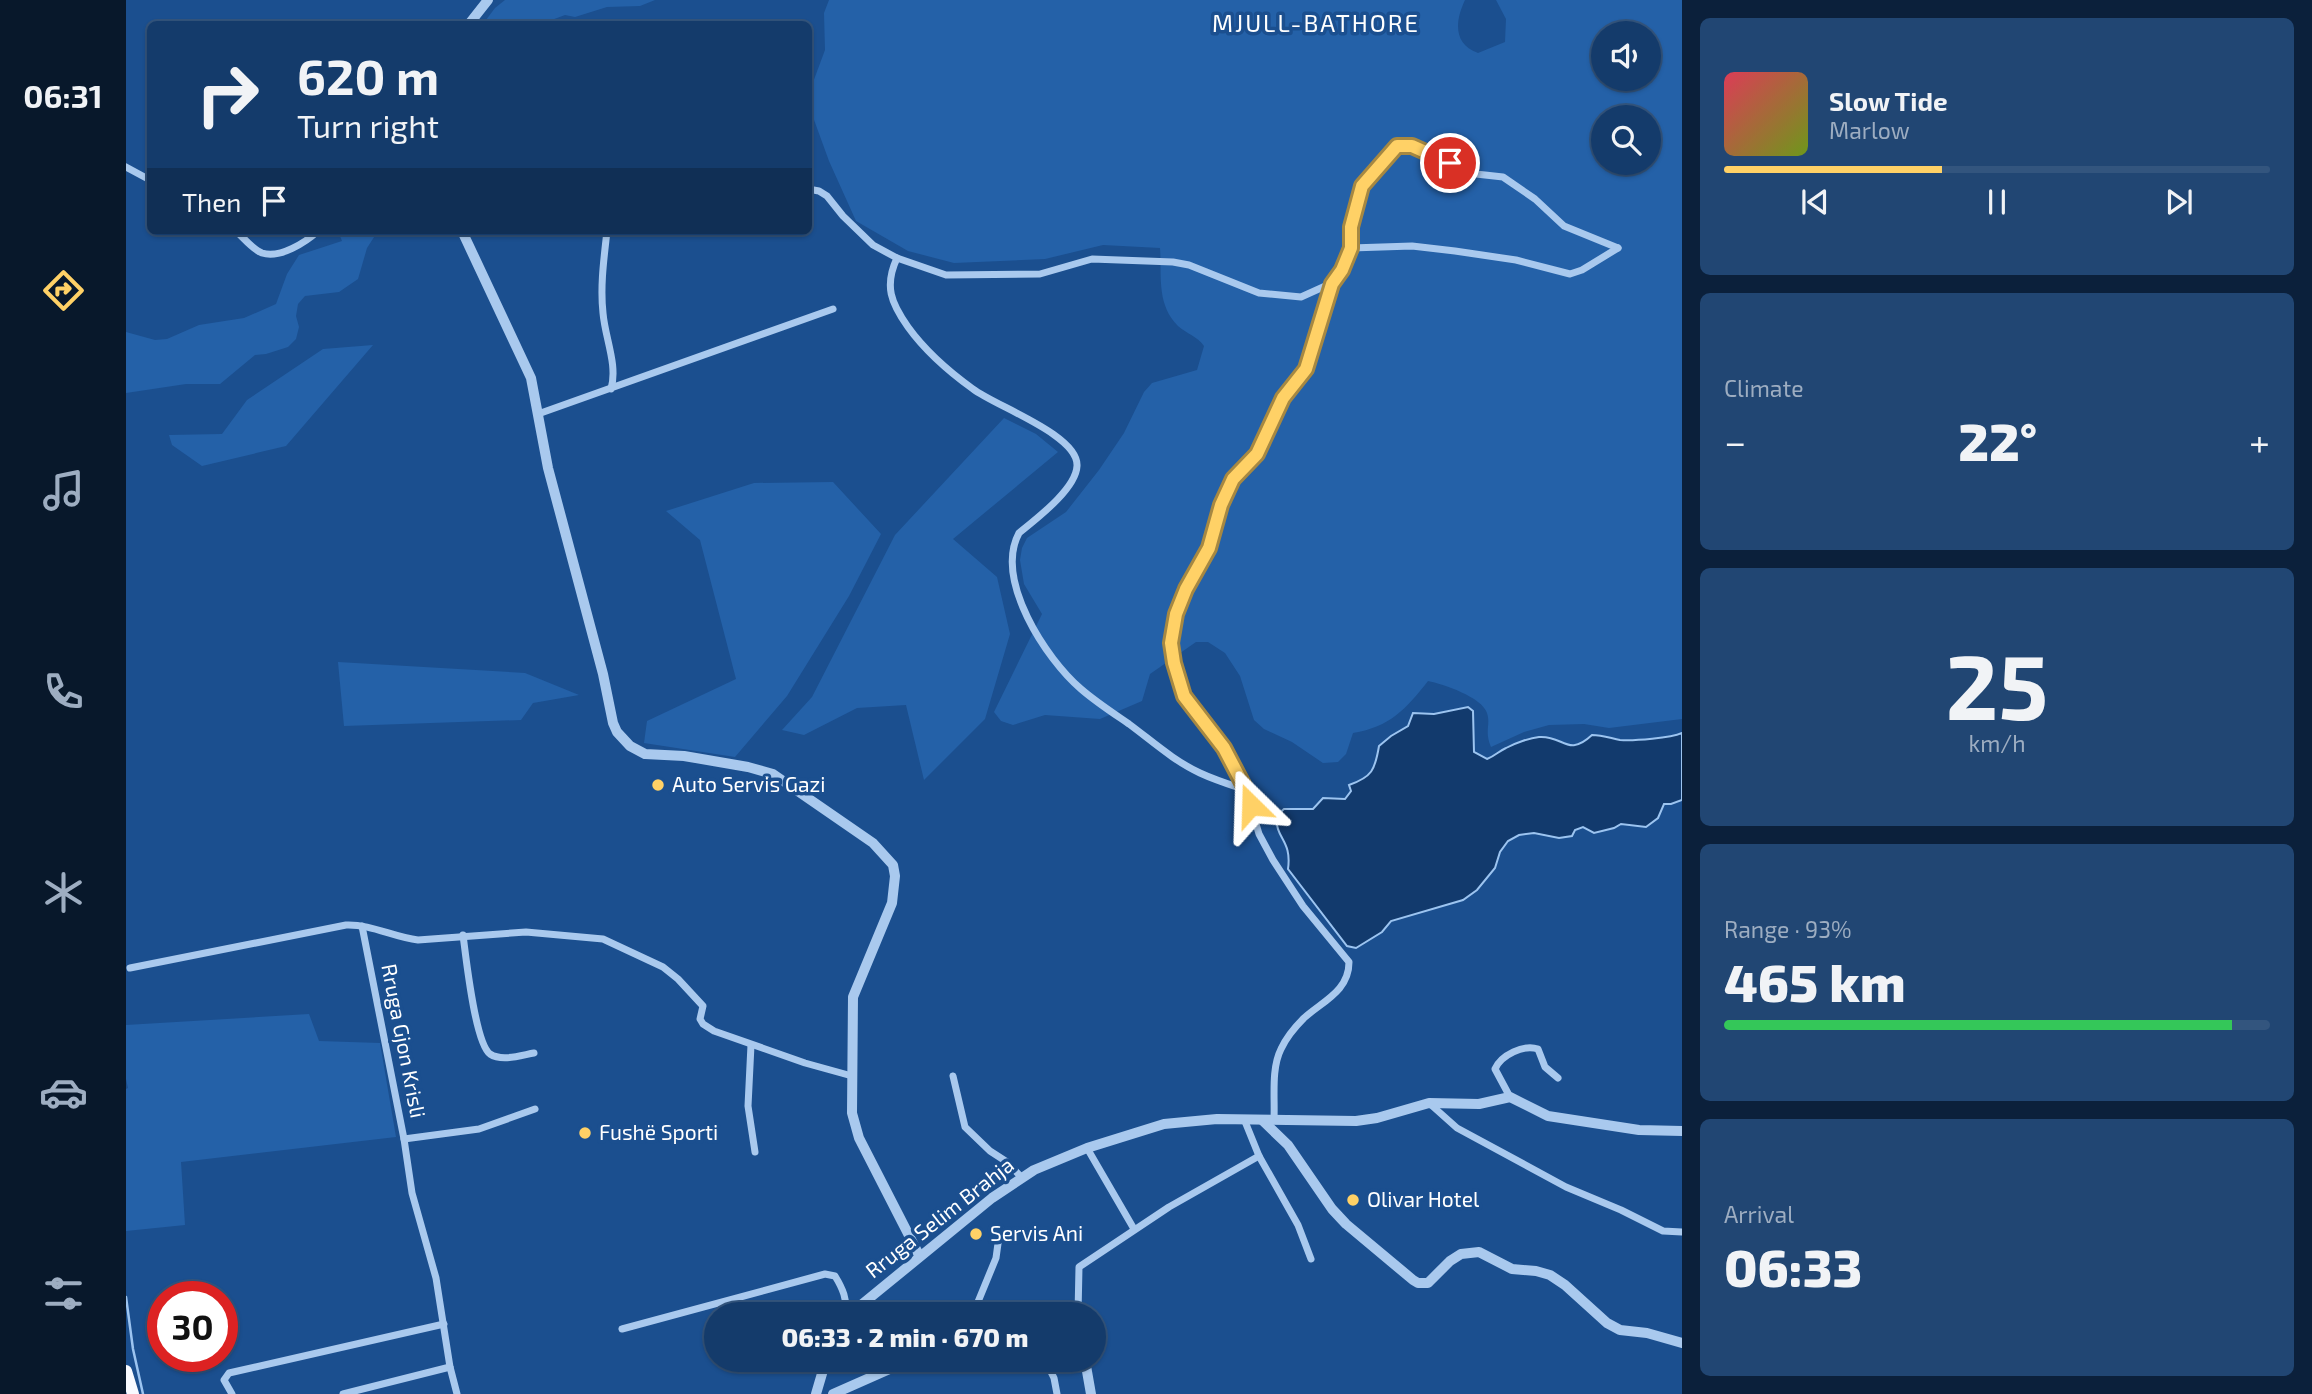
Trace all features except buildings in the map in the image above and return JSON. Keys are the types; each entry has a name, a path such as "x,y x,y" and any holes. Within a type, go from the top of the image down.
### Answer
{"highway":[{"path":"126,1370 133,1394"}],"street":[{"path":"471,21 488,0"},
{"path":"1351,248 1412,246 1455,251 1516,260 1570,274 1582,270 1618,248 1564,226 1544,206 1503,177 1467,173 1428,152 1412,146 1397,146 1362,186 1351,227 1351,248 1342,270 1332,284 1306,369 1283,398 1257,454 1233,479 1221,505 1209,548 1186,589 1176,614 1171,643 1184,696 1224,748 1246,790 1259,834 1273,860 1303,906 1349,962 1349,973 1342,987 1304,1019 1281,1049 1268,1119 1332,1209 1346,1224 1418,1283 1428,1283 1461,1254 1479,1252 1512,1269 1550,1275 1607,1323 1620,1330 1647,1333 1682,1343"},
{"path":"126,167 147,178"},
{"path":"812,190 827,196 873,245 897,258 946,275 1041,274 1092,259 1173,262 1199,269 1259,293 1276,296 1301,297 1332,284"},
{"path":"241,235 260,252 269,254 307,241 314,235"},
{"path":"464,235 534,388 548,468 617,732 630,746 645,754 684,756 741,765 773,774 873,843 892,865 895,876 892,903 853,997 852,1113 855,1128 919,1255"},
{"path":"607,235 603,312 614,373 611,389"},
{"path":"897,258 892,269 891,299 921,344 976,392 1050,431 1069,447 1074,455 1077,464 1075,474 1056,501 1019,533 1015,540 1013,575 1016,592 1042,642 1083,691 1160,748 1199,773 1246,790"},
{"path":"538,414 833,309"},
{"path":"130,968 335,927 362,926 418,940 526,932 603,939 663,967 678,979 703,1006 700,1019 714,1031 852,1076"},
{"name":"Rruga Gjon Krisli","path":"362,926 412,1193 436,1278 457,1394"},
{"path":"463,935 477,1025 485,1048 490,1054 499,1057 534,1053"},
{"path":"751,1045 748,1106 755,1152"},
{"path":"1558,1078 1545,1067 1538,1049 1521,1048 1499,1061 1495,1069 1510,1097 1548,1116 1639,1130 1682,1131"},
{"path":"953,1076 965,1127 1022,1178"},
{"name":"Rruga Selim Brahja","path":"862,1302 992,1198 1034,1170 1087,1148 1164,1124 1217,1119 1356,1121 1377,1118 1429,1103 1479,1104 1510,1097"},
{"path":"1429,1103 1457,1128 1566,1187 1663,1231 1682,1232"},
{"path":"404,1139 479,1129 536,1109"},
{"path":"1244,1119 1259,1156 1298,1225 1311,1259"},
{"path":"1087,1148 1134,1229"},
{"path":"1078,1302 1079,1267 1134,1229 1259,1156"},
{"path":"978,1302 996,1258 1000,1229"},
{"path":"722,1302 825,1274 835,1276 846,1302"},
{"path":"622,1329 704,1307"},
{"path":"232,1394 224,1380 229,1373 444,1324"},
{"path":"343,1394 450,1367"},
{"path":"816,1394 823,1372"},
{"path":"833,1394 883,1372"},
{"path":"1051,1372 1057,1394"},
{"path":"1087,1372 1091,1394"}],"shaded area":[{"path":"505,0 655,0 640,6 607,7 575,17 565,15 549,21 485,21"},
{"path":"829,0 1465,0 1459,16 1458,31 1464,44 1478,53 1505,42 1506,19 1496,0 1682,0 1682,719 1609,728 1584,724 1549,725 1524,732 1491,747 1488,717 1484,707 1461,692 1428,681 1396,715 1377,726 1353,733 1346,754 1338,762 1323,763 1292,742 1264,729 1254,720 1240,676 1225,653 1208,642 1196,642 1150,674 1142,701 1100,719 1045,715 1013,725 1001,721 994,712 1042,614 1024,584 1020,560 1027,538 1066,512 1124,433 1144,392 1152,383 1197,370 1204,346 1178,326 1166,308 1160,248 1103,245 1045,259 954,263 908,251 856,221 812,114 812,85 825,50 824,13"},
{"path":"340,235 375,235 367,248 358,279 339,292 305,296 298,304 296,316 299,327 296,339 288,347 255,355 220,384 186,384 126,393 126,332 155,340 167,339 199,325 244,318 276,304 287,274 299,255 342,241"},
{"path":"373,345 286,446 202,466 172,445 169,435 222,434 247,400 323,349"},
{"path":"1004,418 1036,434 1058,452 953,539 997,577 1010,634 985,719 924,780 906,705 857,708 804,735 782,730 812,697 895,535"},
{"path":"833,482 881,534 849,596 787,696 735,757 644,743 647,721 736,679 700,540 666,511 754,483"},
{"path":"338,662 525,673 579,695 533,703 521,720 344,726"},
{"path":"1468,707 1473,711 1474,752 1487,759 1514,744 1539,737 1577,745 1592,735 1634,740 1682,733 1682,800 1664,804 1658,818 1646,827 1621,824 1594,833 1583,827 1575,830 1572,836 1559,838 1534,833 1519,835 1508,841 1500,852 1495,868 1477,890 1463,900 1391,921 1382,932 1356,948 1347,946 1288,869 1288,852 1278,830 1276,816 1284,809 1313,809 1323,798 1345,799 1351,791 1349,785 1371,772 1379,746 1408,726 1413,713 1434,714"},
{"path":"309,1014 319,1041 380,1043 396,1137 181,1162 185,1225 126,1231 126,1025"}],"waterway":[{"path":"126,1297 143,1394"}],"place":[{"name":"Auto Servis Gazi","path":"658,785"},
{"name":"Fushë Sporti","path":"585,1133"},
{"name":"Olivar Hotel","path":"1353,1200"},
{"name":"Servis Ani","path":"976,1234"}],"district":[{"name":"MJULL-BATHORE","path":"1316,24"}],"route":[{"path":"1251,805 1224,748 1184,696 1171,643 1176,614 1186,589 1209,548 1221,505 1233,479 1257,454 1283,398 1306,369 1332,284 1342,270 1351,248 1351,227 1362,186 1397,146 1412,146 1450,163"}]}
